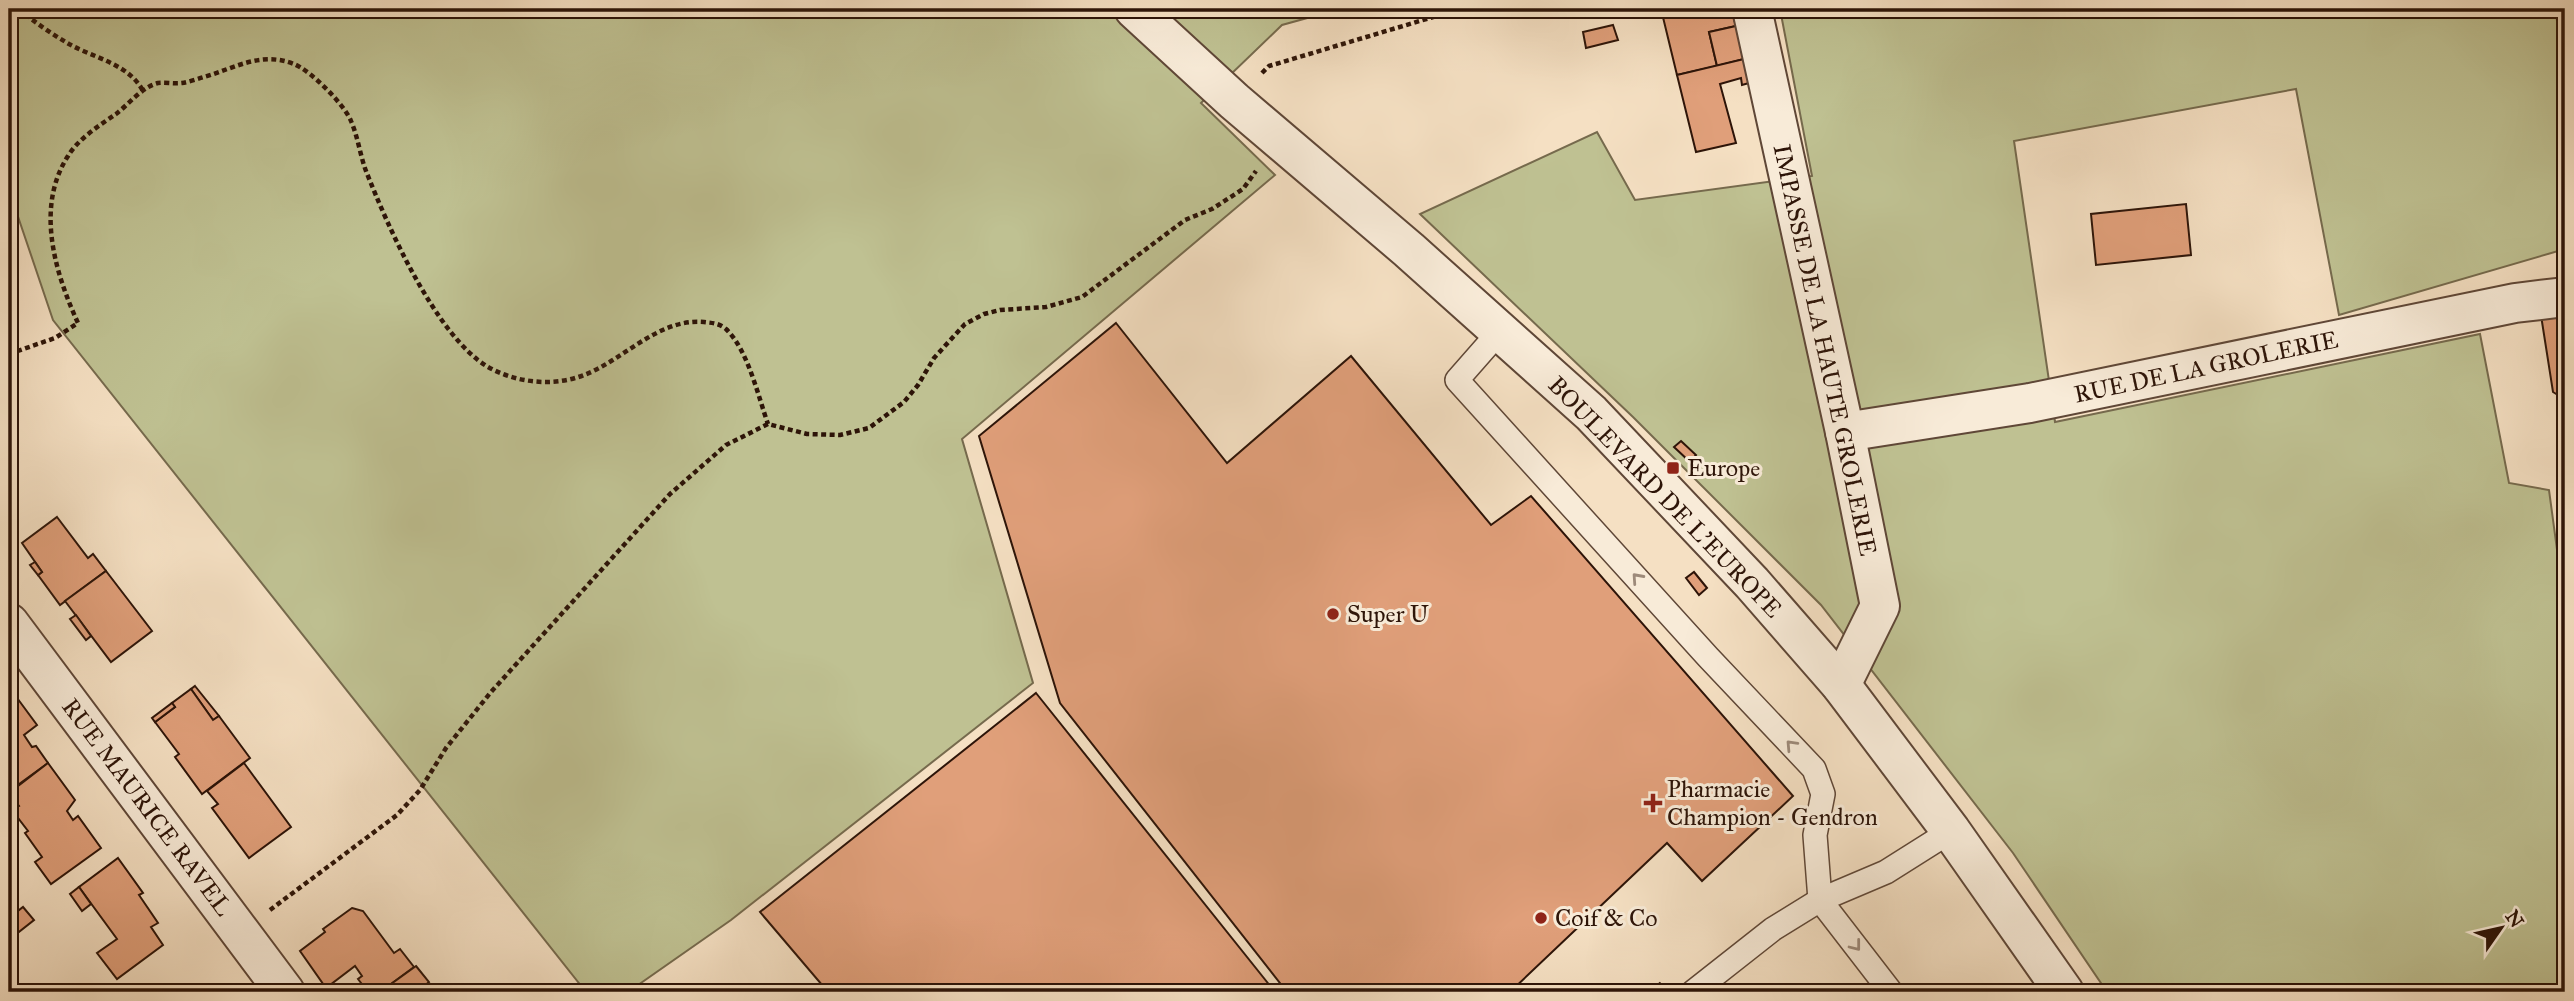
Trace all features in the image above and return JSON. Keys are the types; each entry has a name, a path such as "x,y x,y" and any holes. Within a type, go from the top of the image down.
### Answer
{"street":[{"name":"BOULEVARD DE L'EUROPE","path":"1134,9 1234,101 1591,413 1752,583 1841,685 1951,831 2064,992"},
{"name":"IMPASSE DE LA HAUTE GROLERIE","path":"1752,9 1845,432 1880,606 1841,685"},
{"name":"RUE DE LA GROLERIE","path":"1845,432 2030,403 2515,303 2565,297"},
{"name":"RUE MAURICE RAVEL","path":"9,623 285,992"}],"lane":[{"path":"1500,331 1457,380 1708,657 1814,769 1823,794 1815,835 1820,900 1888,990"},
{"path":"1693,992 1773,929 1820,900 1886,872 1951,831"}],"path":[{"path":"19,9 70,45 126,72 137,81 143,91"},
{"path":"1234,101 1269,66 1460,9"},
{"path":"9,354 55,338 78,323 64,294 55,259 50,220 53,190 68,155 94,130 143,91 158,83 183,83 266,58 295,64 320,83 350,118 366,170 418,284 456,337 486,366 529,381 558,382 584,375 669,327 690,321 716,323 726,329 744,357 768,425"},
{"path":"267,912 397,815 420,790 446,748 491,692 670,494 726,445 768,425 807,433 840,435 869,428 904,402 934,358 965,324 984,314 1000,310 1045,307 1082,297 1185,220 1212,209 1243,189 1279,140"},
{"path":"9,975 20,992"}],"green space":[{"path":"9,9 1340,9 1282,25 1201,103 1275,175 962,439 1033,683 731,920 628,992 586,992 53,320 9,190"},
{"path":"1780,9 2556,9 2565,120 2565,249 2339,315 2296,89 2014,141 2055,422 2480,334 2509,483 2549,490 2565,609 2565,992 2107,992 2013,853 1821,605 1633,417 1420,214 1597,132 1635,200 1812,176"}],"building":[{"path":"1661,9 1731,9 1736,26 1709,32 1717,66 1677,75"},
{"path":"1613,25 1618,40 1586,48 1583,32"},
{"path":"1736,26 1744,59 1717,66 1709,32"},
{"path":"1744,59 1749,83 1742,85 1741,78 1720,84 1736,143 1696,152 1677,75"},
{"path":"2186,204 2191,255 2096,265 2091,214"},
{"path":"2565,305 2565,396 2561,397 2553,392 2540,309"},
{"name":"Super U","path":"1116,323 1227,463 1351,356 1491,525 1531,496 1793,796 1702,881 1667,843 1510,992 1287,992 1060,703 979,436"},
{"path":"1681,441 1696,455 1690,462 1674,447"},
{"path":"57,517 88,558 93,554 106,571 60,605 38,575 42,572 22,543"},
{"path":"35,562 42,572 38,575 30,565"},
{"path":"106,571 152,631 111,662 65,601"},
{"path":"1694,572 1707,588 1699,595 1686,578"},
{"path":"76,615 91,636 86,640 70,619"},
{"path":"195,686 219,716 213,720 191,689"},
{"path":"9,687 37,725 24,735 48,763 15,787 9,779"},
{"path":"191,689 213,720 219,716 250,758 202,794 175,757 179,754 155,722 175,707 172,703"},
{"path":"1036,693 1275,992 828,992 760,912"},
{"path":"172,703 175,707 155,722 152,718"},
{"path":"48,763 75,800 67,811 73,820 78,816 101,848 51,884 35,862 42,857 25,833 28,831 12,810 19,806 9,793"},
{"path":"244,763 291,827 249,858 212,808 218,804 207,791"},
{"path":"118,858 143,893 139,895 158,923 151,927 163,945 117,979 97,953 117,939 79,887"},
{"path":"79,887 91,904 82,911 70,894"},
{"path":"23,907 34,920 15,935 9,927 9,918"},
{"path":"352,908 363,911 394,953 400,949 414,967 380,992 368,992 358,979 362,976 355,966 326,988 300,951 325,932 323,929"},
{"path":"416,966 429,982 422,988 425,992 380,992"}],"place":[{"name":"Europe","path":"1673,468"},
{"name":"Super U","path":"1333,614"},
{"name":"Pharmacie Champion - Gendron","path":"1653,803"},
{"name":"Coif & Co","path":"1541,918"}]}
